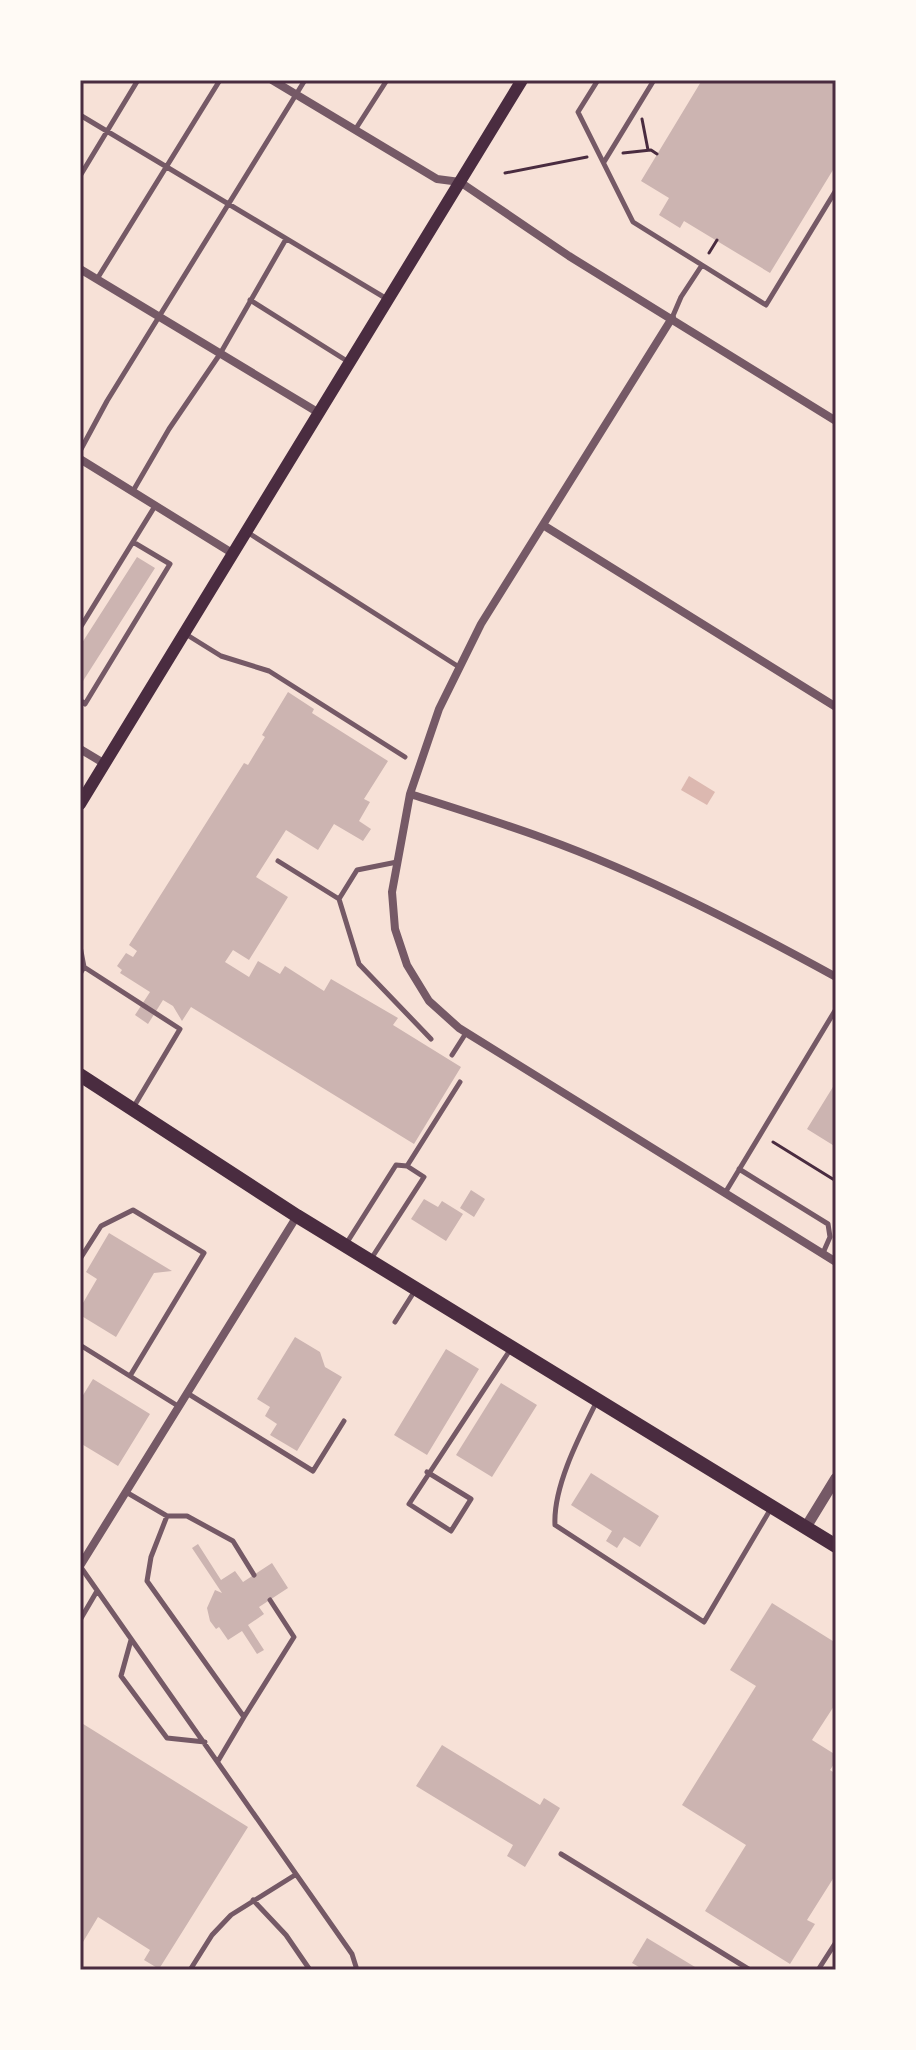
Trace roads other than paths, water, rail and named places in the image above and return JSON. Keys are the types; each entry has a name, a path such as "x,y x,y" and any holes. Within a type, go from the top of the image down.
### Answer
{"main road":[{"path":"80,804 522,80"},
{"path":"80,1075 297,1216 836,1546"}],"street":[{"path":"272,80 437,179 460,182 569,256 836,421"},
{"path":"80,269 319,413"},
{"path":"672,318 481,624 439,709 410,794 392,892 395,929 407,965 429,1001 466,1033 836,1262"},
{"path":"80,459 232,553"},
{"path":"543,525 836,707"},
{"path":"80,749 105,764"},
{"path":"410,794 544,838 662,887 836,977"},
{"path":"80,1566 297,1216"},
{"path":"806,1527 836,1478"}],"lane":[{"path":"80,176 138,80"},
{"path":"97,279 220,80"},
{"path":"80,451 107,401 305,80"},
{"path":"355,130 387,80"},
{"path":"598,80 578,112 633,222 766,305 836,190"},
{"path":"603,163 654,80"},
{"path":"80,115 388,300"},
{"path":"133,491 169,429 220,354 286,239"},
{"path":"672,318 681,297 702,265"},
{"path":"250,300 349,363"},
{"path":"80,628 155,505"},
{"path":"246,531 459,667"},
{"path":"80,700 85,704 170,564 133,542"},
{"path":"184,633 221,656 269,671 405,757"},
{"path":"278,861 339,899 359,964 431,1039"},
{"path":"339,899 357,870 398,862"},
{"path":"80,946 84,967 80,974"},
{"path":"84,967 180,1029 132,1109"},
{"path":"725,1193 836,1009"},
{"path":"452,1055 466,1033"},
{"path":"407,1166 460,1082"},
{"path":"345,1245 396,1165 407,1166 424,1177 371,1260"},
{"path":"739,1169 828,1224 830,1237 823,1254"},
{"path":"80,1259 101,1226 133,1210 204,1253 130,1376"},
{"path":"395,1322 416,1288"},
{"path":"80,1345 178,1406"},
{"path":"427,1472 471,1499 451,1531 409,1504 427,1472 512,1346"},
{"path":"187,1392 313,1471 344,1421"},
{"path":"598,1399 578,1438 554,1508 555,1525 704,1622 773,1507"},
{"path":"126,1492 167,1516 187,1516 233,1541 254,1575"},
{"path":"167,1516 151,1557 147,1581 244,1717"},
{"path":"80,1566 352,1954 357,1970"},
{"path":"80,1620 97,1591"},
{"path":"218,1761 294,1637 270,1600"},
{"path":"131,1639 121,1676 167,1738 205,1742"},
{"path":"561,1854 750,1970"},
{"path":"190,1970 212,1935 231,1915 295,1875"},
{"path":"253,1900 286,1935 310,1970"},
{"path":"818,1970 836,1942"}]}
